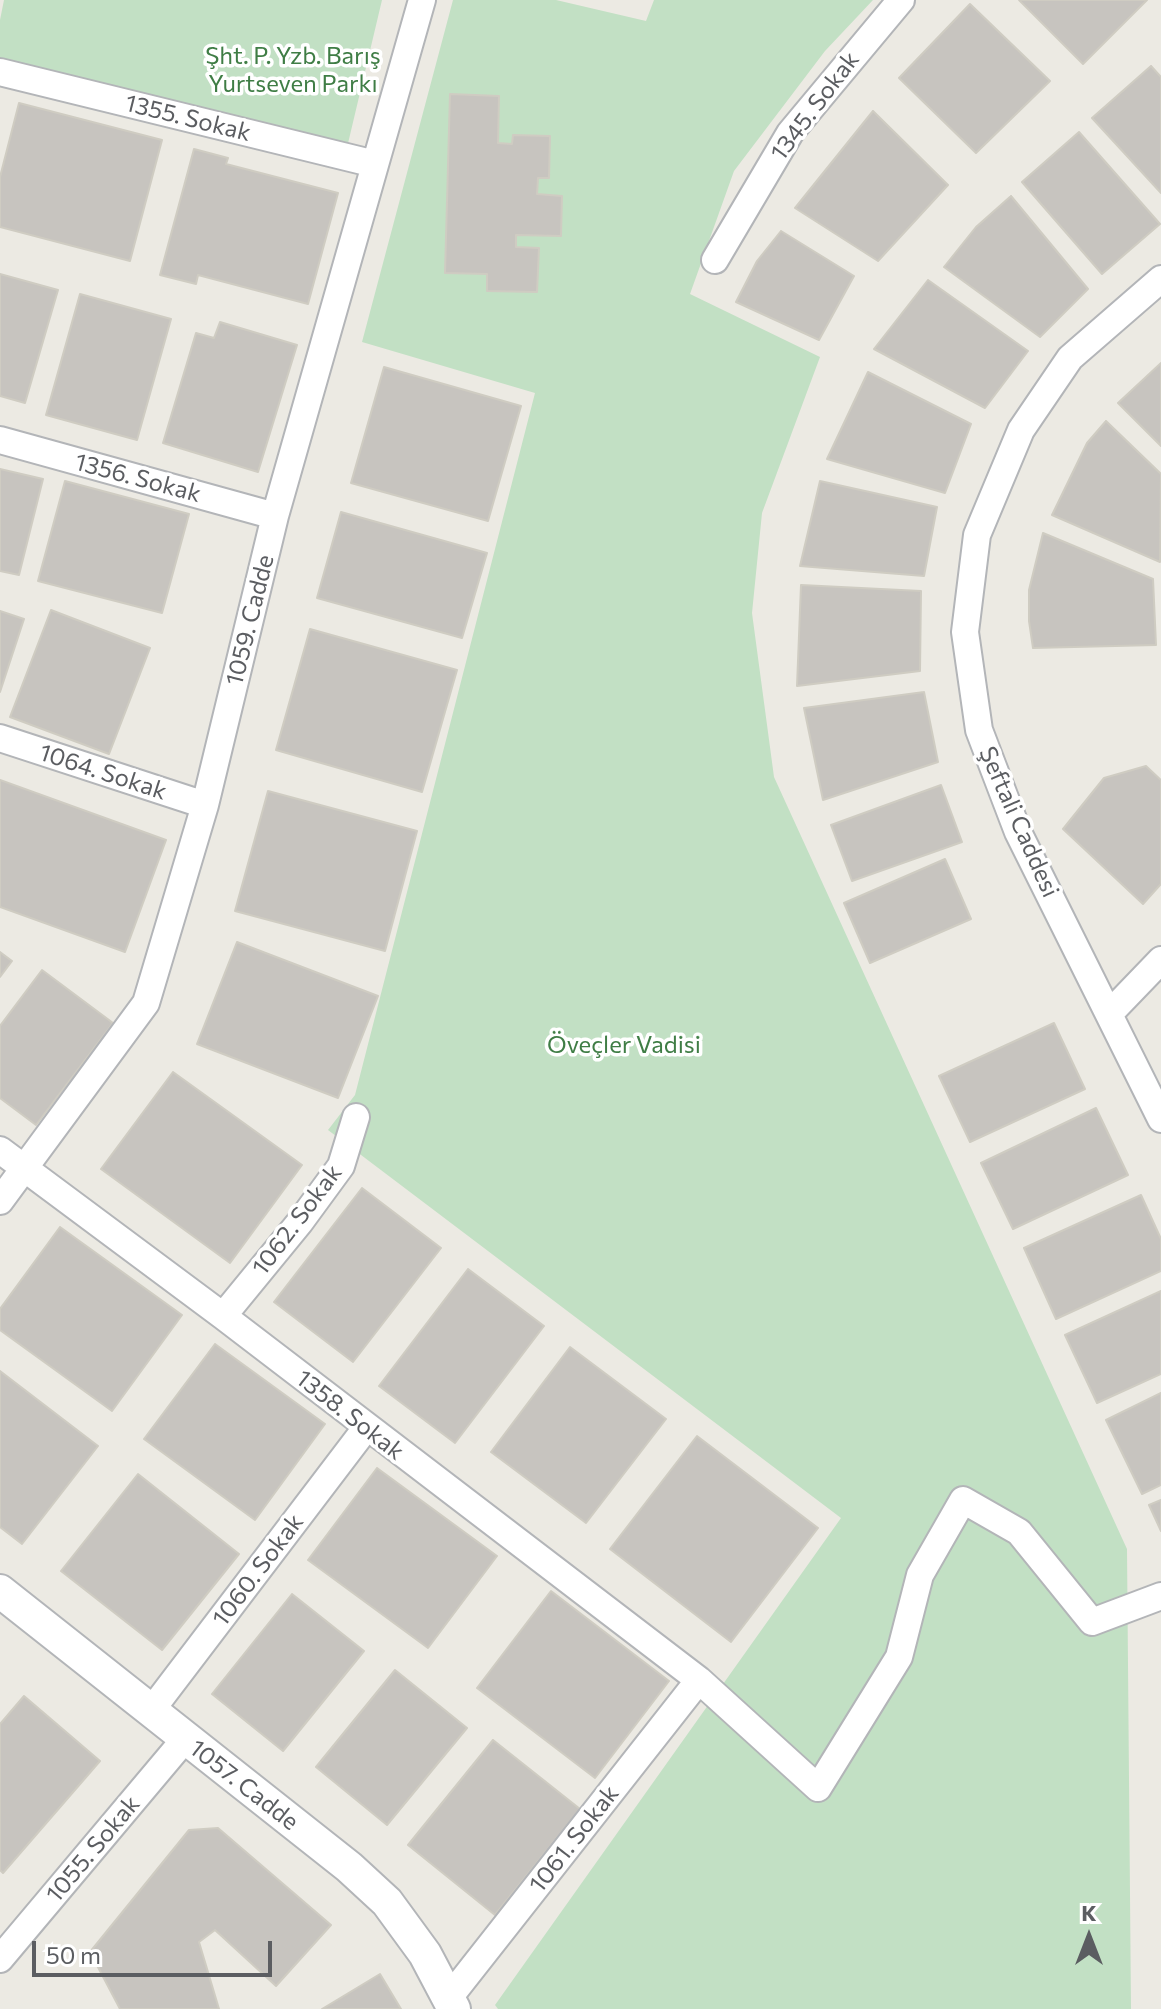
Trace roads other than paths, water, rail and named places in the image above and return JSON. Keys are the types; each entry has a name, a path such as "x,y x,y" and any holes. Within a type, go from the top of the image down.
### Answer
{"street":[{"name":"1059. Cadde","path":"0,1201 146,1003 205,805 275,516 422,0"},
{"name":"1345. Sokak","path":"715,260 790,133 901,0"},
{"name":"1355. Sokak","path":"0,72 375,164"},
{"name":"Şeftali Caddesi","path":"1161,279 1070,358 1021,430 977,535 965,632 979,730 1018,832 1161,1119"},
{"name":"1356. Sokak","path":"0,440 275,516"},
{"name":"1064. Sokak","path":"0,738 205,805"},
{"path":"1110,1013 1161,960"},
{"name":"1062. Sokak","path":"223,1316 341,1166 356,1117"},
{"name":"1358. Sokak","path":"0,1150 223,1316 699,1680 818,1788 899,1657 920,1575 963,1500 1019,1532 1092,1622 1161,1596"},
{"name":"1060. Sokak","path":"150,1712 366,1428"},
{"name":"1057. Cadde","path":"0,1591 349,1867 387,1902 425,1954 451,2004"},
{"name":"1061. Sokak","path":"451,2004 699,1680"},
{"name":"1055. Sokak","path":"0,1959 185,1739"}],"park label":[{"name":"Şht. P. Yzb. Barış Yurtseven Parkı","path":"293,70"},
{"name":"Öveçler Vadisi","path":"624,1045"}]}
